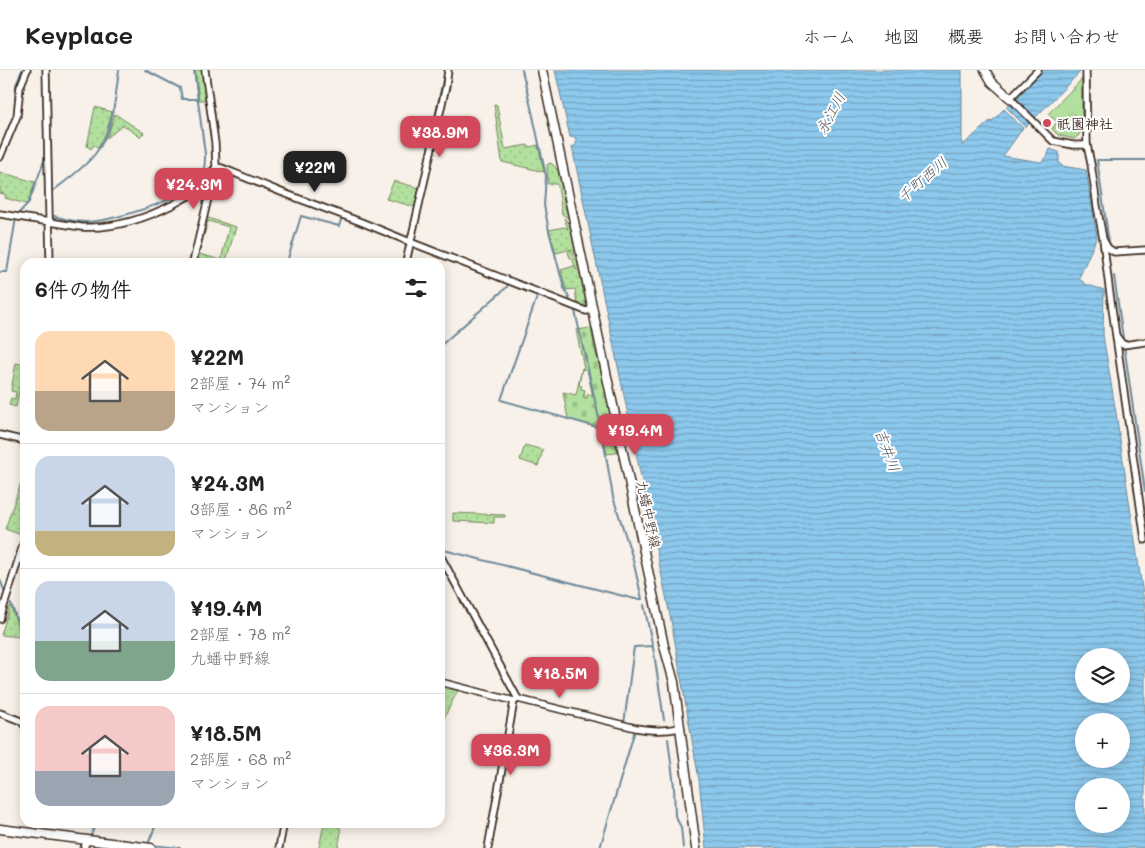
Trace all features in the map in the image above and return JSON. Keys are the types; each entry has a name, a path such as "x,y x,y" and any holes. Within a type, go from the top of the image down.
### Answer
{"main road":[{"name":"九蟠中野線","path":"542,70 664,646 674,682 696,848"},
{"path":"985,70 992,82 1010,98"},
{"path":"0,830 87,842 151,848"}],"street":[{"path":"0,157 18,116 20,87 27,70"},
{"path":"46,70 50,258"},
{"path":"194,258 216,168 205,70"},
{"path":"407,258 448,70"},
{"path":"1038,70 1010,98 1053,141 1087,145"},
{"path":"1086,70 1087,145 1103,239 1115,336 1145,540"},
{"path":"0,214 88,228 122,224 143,218 188,197 203,184 210,173 216,168 222,168 586,311 592,310"},
{"path":"1103,239 1108,248 1114,252 1145,250"},
{"path":"1115,336 1124,345 1145,342"},
{"path":"0,435 20,440"},
{"path":"0,619 20,554"},
{"path":"445,565 516,700 488,848"},
{"path":"445,683 650,731 680,728"},
{"path":"0,713 20,721"},
{"path":"279,848 283,828"}],"green space":[{"path":"195,70 202,70 206,100 199,100"},
{"path":"1082,79 1082,129 1074,139 1058,135 1052,129 1057,122 1048,114"},
{"path":"494,104 497,105 505,149 538,145 544,172 502,162"},
{"path":"95,107 112,112 106,133 98,148 94,145 91,149 87,146"},
{"path":"115,114 144,133 140,137 123,125 107,138"},
{"path":"450,119 464,121 459,146 436,141 438,129 448,131"},
{"path":"551,163 558,172 562,184 564,204 572,221 562,214 558,186 556,184 548,184 547,165"},
{"path":"0,172 35,182 26,204 5,198 6,195 0,193"},
{"path":"394,181 419,188 415,207 386,199"},
{"path":"205,217 236,227 227,258 221,258 229,227 208,221 199,254 214,258 195,258"},
{"path":"564,218 570,224 575,251 572,258 570,258 568,252 572,249 556,253 549,230 564,227 568,229"},
{"path":"578,252 578,267 575,269 579,270 585,299 585,306 583,308 577,305 575,289 566,290 561,270 575,267 573,260"},
{"path":"591,328 595,350 600,368 602,369 618,448 616,453 607,454 602,427 599,428 568,419 563,392 576,395 582,368 584,368 576,330","holes":["582,369 587,370 593,397 591,394 587,395 587,398 584,397 585,390 581,389 582,386 579,385"]},
{"path":"16,363 20,364 20,386 16,407 9,405 11,398 15,399 16,392 11,391"},
{"path":"525,445 543,450 538,466 520,460"},
{"path":"20,486 20,534 5,529"},
{"path":"453,513 505,515 505,517 494,517 494,523 453,521"},
{"path":"10,606 11,606 20,637 1,635"},
{"path":"445,684 459,688 445,716"},
{"path":"323,828 340,828 341,833 338,848 319,848"}],"water":[{"path":"555,70 962,70 962,146 1004,109 1023,128 1003,156 1041,162 1047,157 1050,149 1059,152 1059,163 1062,166 1086,170 1097,237 1079,278 1085,284 1104,290 1103,335 1145,608 1145,848 706,848 699,780 671,620 572,147 576,145 576,138 570,137"},
{"path":"1042,70 1082,70 1026,127 1006,107"}],"waterway":[{"path":"15,106 16,85 22,70"},
{"path":"54,190 86,164 101,145 113,114 119,70"},
{"path":"145,70 180,88 182,99 197,99"},
{"path":"54,216 81,222 97,221 128,214 178,195 191,187 199,179 204,170 205,154 194,70"},
{"path":"425,165 445,70"},
{"path":"522,70 546,176 544,205 549,231 564,288 571,302"},
{"path":"1109,243 1097,160 1145,160"},
{"path":"18,214 29,202 44,161"},
{"path":"193,196 208,182"},
{"path":"178,205 187,200"},
{"path":"288,258 301,216 339,226 342,217"},
{"path":"0,272 7,272 16,218"},
{"path":"118,227 130,224"},
{"path":"1114,276 1145,491"},
{"path":"445,342 507,287 508,283"},
{"path":"535,294 538,295 501,400 600,428"},
{"path":"445,550 635,599 642,599 632,556 613,497 602,432 575,311"},
{"path":"0,580 5,592"},
{"path":"11,604 20,628"},
{"path":"644,605 654,653 664,720"},
{"path":"624,724 634,647 653,646"},
{"path":"491,848 517,703"},
{"path":"600,848 635,730"},
{"path":"668,739 674,786 675,816 681,827 683,848"},
{"path":"0,825 15,827"},
{"path":"90,839 94,828"},
{"path":"148,844 155,828"},
{"path":"151,845 180,848"}],"place":[{"name":"祇園神社","path":"1047,123"}],"water label":[{"name":"永江川","path":"830,113"},
{"name":"千町西川","path":"922,179"},
{"name":"吉井川","path":"888,450"}]}
